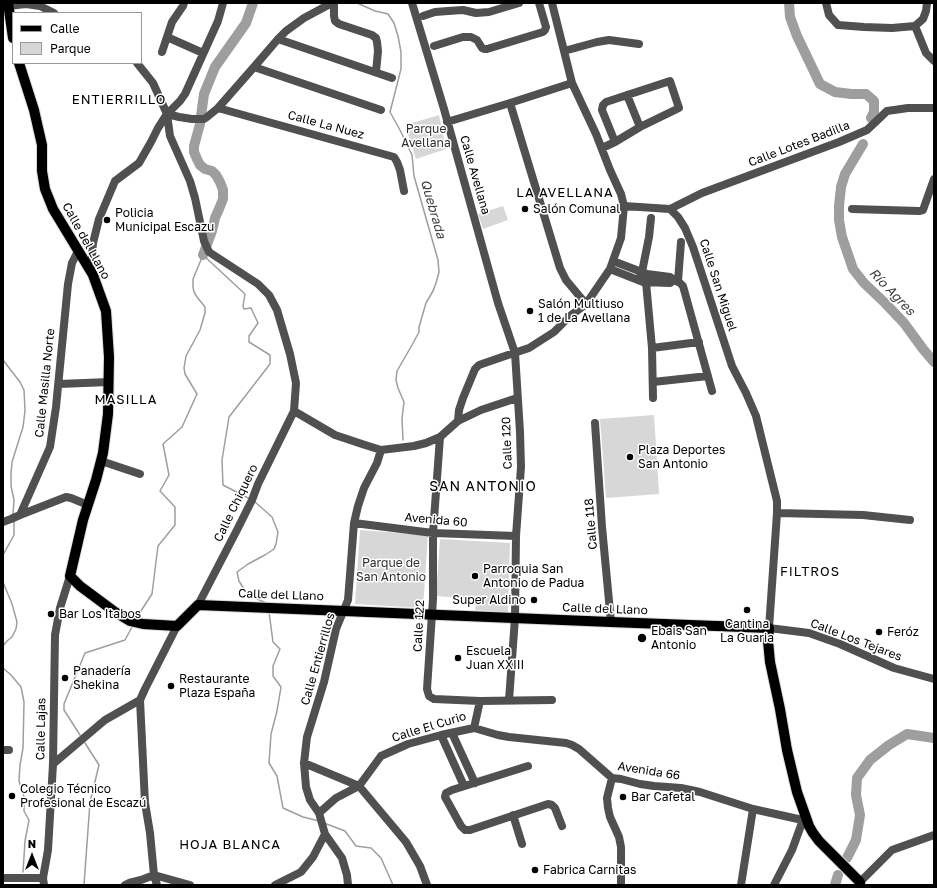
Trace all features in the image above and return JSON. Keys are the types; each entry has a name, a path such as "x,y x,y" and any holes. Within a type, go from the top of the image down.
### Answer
{"main road":[{"path":"8,5 12,31"},
{"name":"Calle del Llano","path":"19,64 34,110 42,145 42,171 45,189 53,209 92,275 106,311 109,382 108,414 103,453 88,504 70,576"},
{"path":"70,576 80,586 115,612 130,621 143,624 177,626 198,605"},
{"name":"Calle del Llano","path":"198,605 769,628"},
{"path":"769,628 768,641 770,662 787,750 805,820 813,833 852,872 860,884"}],"street":[{"path":"162,52 172,22 184,3"},
{"path":"92,275 93,243 99,219 115,181 139,163 167,114 185,94 218,21 223,3"},
{"path":"167,114 179,118 204,119 218,108 286,31 304,18 333,3 335,21 339,24 372,35 376,38 378,51 376,72"},
{"name":"Calle Avellana","path":"412,3 498,303 515,353"},
{"path":"424,16 435,12 448,10 464,10 476,13 489,12 519,3"},
{"path":"434,46 463,37 471,37 477,40 482,48 488,49 543,32 546,27 539,3"},
{"path":"458,421 462,398 476,369 479,366 529,348 554,332 570,316 586,304 612,265 621,238 624,206 622,194 572,83 552,3"},
{"path":"826,3 829,15 838,25 892,28 915,26 923,20 927,3"},
{"path":"8,5 26,4 40,6 52,12"},
{"path":"915,26 926,53 934,61"},
{"path":"167,37 203,53"},
{"path":"278,39 392,78"},
{"path":"564,52 609,40 639,44"},
{"path":"138,64 153,83 167,114 170,136 196,198 204,241 208,252 258,284 268,295 277,310 290,354 296,383 294,411 335,435 381,450 426,443 440,437 458,421 481,410 517,398"},
{"path":"254,67 381,110"},
{"path":"600,145 614,139 640,127 679,108 670,81 606,102 603,105 602,110 614,139"},
{"path":"447,122 572,83"},
{"path":"627,95 640,127"},
{"path":"510,103 560,268 566,280 586,304"},
{"name":"Calle La Nuez","path":"218,108 394,157 400,170 404,191"},
{"name":"Calle Lotes Badilla","path":"670,209 702,193 839,142 867,130 887,111 908,108 934,108"},
{"path":"852,209 923,210 934,179"},
{"path":"624,206 670,209"},
{"name":"Calle San Miguel","path":"670,209 678,217 685,228 693,247 732,366 756,416 773,484 777,513 769,628"},
{"path":"651,218 644,277 652,348 653,398"},
{"path":"676,281 681,242"},
{"name":"Calle Masilla Norte","path":"20,515 50,447 59,384 68,284 72,263 78,250"},
{"path":"612,265 644,277 670,283 676,281 683,286 712,391"},
{"path":"652,348 699,342"},
{"name":"Calle 120","path":"509,700 515,618 516,536 521,467 515,353"},
{"path":"653,382 708,376"},
{"path":"59,384 109,382"},
{"name":"Calle Chiquero","path":"198,605 242,521 258,484 294,411"},
{"name":"Calle 118","path":"595,423 602,527 611,622"},
{"name":"Calle 122","path":"440,437 433,533 432,614 427,689 429,696 434,699 480,701"},
{"name":"Calle Entierrillos","path":"348,885 342,858 325,832 320,816 310,800 306,788 304,763 307,737 324,682 336,629 348,600 354,523 358,506 364,488 377,463 381,450"},
{"path":"101,461 140,474"},
{"path":"3,522 66,497 88,504"},
{"path":"777,513 863,515 910,520"},
{"name":"Avenida 60","path":"354,523 433,533 516,536"},
{"name":"Calle Lajas","path":"44,882 48,850 53,764 55,635 60,608 70,576"},
{"path":"157,885 154,875 150,833 145,803 140,700 144,688 177,626"},
{"name":"Calle Los Tejares","path":"769,628 809,633 840,644 894,668 934,679"},
{"path":"53,764 105,720 140,700"},
{"path":"480,701 552,700"},
{"name":"Calle El Curio","path":"358,786 381,756 408,744 440,735 474,728 480,701"},
{"name":"Avenida 66","path":"474,728 503,736 566,743 572,745 579,749 612,778 640,784 681,788 700,792 753,809 805,820"},
{"path":"452,733 474,783"},
{"path":"440,735 464,786"},
{"path":"304,763 358,786 406,842 420,866 427,885"},
{"path":"528,766 452,790 446,793 445,796 461,826 465,830 470,830 548,804 555,808 562,826"},
{"path":"612,778 607,798 610,817 619,838 621,847 621,885"},
{"path":"320,816 336,798 358,786"},
{"path":"742,885 753,809"},
{"path":"513,815 522,844"},
{"path":"774,885 805,820"},
{"path":"275,885 301,872 313,857 325,832"},
{"path":"860,884 892,850 934,835"},
{"path":"125,885 154,875 190,885"},
{"path":"3,878 44,882"}],"green space":[{"name":"Parque Avellana","path":"439,115 446,149 416,159 405,125"},
{"path":"503,206 508,220 483,229 478,214"},
{"name":"Plaza Deportes San Antonio","path":"654,415 659,494 606,498 600,419"},
{"name":"Parque de San Antonio","path":"360,530 428,535 423,608 355,604"},
{"path":"440,539 510,543 508,613 475,610 476,599 436,596"}],"waterway":[{"path":"201,116 204,94 215,67 246,23 253,3"},
{"name":"Quebrada","path":"357,3 375,11 388,14 394,23 401,52 401,69 390,112 412,155 414,176 438,260 439,272 433,291 426,303 419,332 397,371 396,380 404,402 402,419 403,440"},
{"name":"Río Agres","path":"789,3 790,17 797,36 820,84 835,92 866,94 874,101 874,112 871,118"},
{"path":"200,124 194,146 194,152 200,165 205,169 212,171 216,175 223,190 223,199 203,255"},
{"name":"Río Agres","path":"863,144 845,174 841,187 839,220 842,237 853,269 864,283 904,323 934,362"},
{"path":"137,617 152,594 158,546 175,525 175,507 160,491 169,475 163,444 182,427 197,394 185,374 184,368 186,356 200,330 205,313 205,307 197,297 193,287 193,279 203,255 245,294 244,309 251,308 258,323 249,336 249,342 270,355 270,364 229,417 222,460 223,485 250,499"},
{"path":"3,360 20,382 24,390 25,411 23,427 12,462 11,473 11,486 14,500 13,514"},
{"path":"255,502 272,517 278,532 276,544 274,549 237,572 239,581 247,594 266,603"},
{"path":"3,555 14,535 14,522"},
{"path":"3,582 12,604 17,622 16,629 12,637 3,646"},
{"path":"269,612 273,642 280,649 273,666 273,676 281,687 271,734 269,763 277,776 283,808 303,817 319,821"},
{"path":"80,735 64,710 64,704 85,653 125,640 132,627"},
{"path":"3,668 21,687 24,702 23,748 19,781 24,797 24,811 29,820 25,841 23,872"},
{"name":"Río Agres","path":"847,858 856,840 860,815 856,795 857,778 870,760 889,745 907,734 934,738"},
{"path":"84,885 90,802 99,765 85,743"},
{"path":"324,823 345,831 356,846 371,848 381,858 393,885"},
{"name":"Río Agres","path":"835,885 838,875"}],"place":[{"name":"Salón Comunal","path":"525,209"},
{"name":"Policia Municipal Escazu","path":"107,220"},
{"name":"Salón Multiuso 1 de La Avellana","path":"530,311"},
{"name":"Plaza Deportes San Antonio","path":"630,457"},
{"name":"Parroquia San Antonio de Padua","path":"475,576"},
{"name":"Super Aldino","path":"534,600"},
{"name":"Cantina La Guaria","path":"747,610"},
{"name":"Bar Los Itabos","path":"51,614"},
{"name":"Feróz","path":"879,632"},
{"name":"Ebais San Antonio","path":"642,638"},
{"name":"Escuela Juan XXIII","path":"458,658"},
{"name":"Panadería Shekina","path":"65,678"},
{"name":"Restaurante Plaza España","path":"171,686"},
{"name":"Colegio Técnico Profesional de Escazú","path":"12,796"},
{"name":"Bar Cafetal","path":"623,797"},
{"name":"Fabrica Carnitas","path":"535,870"}],"district":[{"name":"ENTIERRILLO","path":"119,100"},
{"name":"LA AVELLANA","path":"565,193"},
{"name":"MASILLA","path":"126,400"},
{"name":"SAN ANTONIO","path":"483,487"},
{"name":"FILTROS","path":"810,572"},
{"name":"HOJA BLANCA","path":"230,845"}]}
